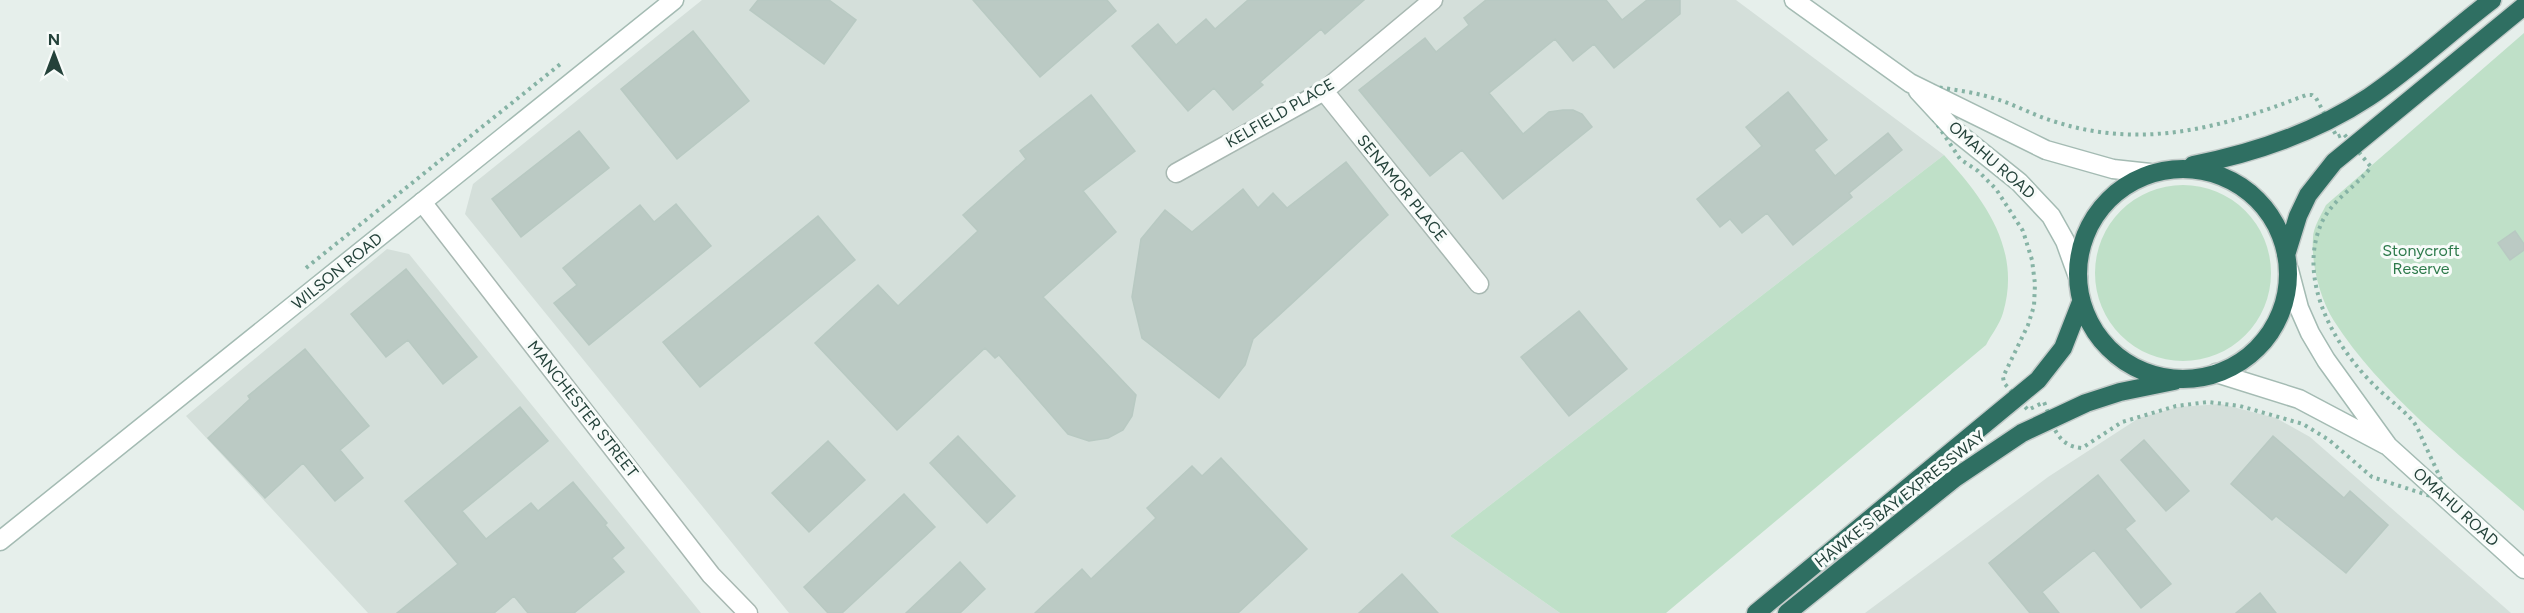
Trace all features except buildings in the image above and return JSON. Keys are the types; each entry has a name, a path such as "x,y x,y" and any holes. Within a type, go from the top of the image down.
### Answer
{"highway":[{"path":"2492,0 2368,98 2328,121 2263,148 2150,174 2131,181 2117,192 2094,216 2085,234 2080,252 2078,277 2081,302 2099,338 2127,364 2178,380 2216,373 2236,364 2256,350 2270,332 2280,313 2298,216 2308,195 2334,162 2353,145 2524,6"},
{"path":"2182,168 2209,171 2231,180 2251,193 2268,212 2280,232 2288,262"},
{"name":"HAWKE'S BAY EXPRESSWAY","path":"1756,613 2018,398 2052,364 2063,348 2081,302"},
{"name":"HAWKE'S BAY EXPRESSWAY","path":"1787,613 1990,452 2051,418 2120,392 2178,380"}],"street":[{"name":"WILSON ROAD","path":"0,541 674,0"},
{"name":"KELFIELD PLACE","path":"1176,173 1324,91 1433,0"},
{"name":"OMAHU ROAD","path":"1794,0 1910,82 2046,150 2113,169 2150,174"},
{"name":"OMAHU ROAD","path":"1910,82 1954,130 2019,182 2044,207 2065,241 2078,277"},
{"name":"SENAMOR PLACE","path":"1324,91 1479,284"},
{"name":"MANCHESTER STREET","path":"422,202 711,575 748,613"},
{"name":"OMAHU ROAD","path":"2288,262 2299,308 2310,333 2326,360 2388,446 2524,569"},
{"name":"OMAHU ROAD","path":"2216,373 2299,399 2388,446"}],"path":[{"path":"1995,98 2056,122 2113,132 2173,132 2217,126 2306,95 2316,98 2337,137 2344,134 2371,167 2332,205 2322,222 2313,255 2315,281 2332,329 2349,355 2373,385 2414,422"},
{"path":"1960,159 1978,171 2010,209 2023,231 2032,260 2035,284 2034,306 2028,325 2003,377 2004,383 2028,410 2044,402 2059,438 2066,445 2082,448 2122,422 2176,406 2208,402 2240,406 2303,424 2329,440 2372,477"}],"shaded area":[{"path":"702,0 1736,0 1944,155 1450,536 1560,613 789,613 465,214 473,184"},
{"path":"387,249 409,254 701,613 368,613 186,416"},
{"path":"2221,404 2276,418 2310,437 2511,613 1865,613 2048,477 2139,418 2178,407"}],"green space":[{"name":"Stonycroft Reserve","path":"2524,33 2524,511 2422,422 2397,398 2353,348 2334,321 2321,292 2315,270 2313,238 2314,230 2326,205"},
{"path":"1944,155 1985,207 1996,226 2003,246 2008,290 2002,317 1986,345 1666,613 1560,613 1450,536"},
{"path":"2183,185 2200,186 2217,192 2232,200 2245,211 2256,224 2264,239 2270,256 2270,290 2264,307 2256,322 2245,335 2232,346 2217,354 2200,360 2183,361 2166,360 2149,354 2134,346 2121,335 2110,322 2102,307 2096,290 2095,273 2096,256 2102,239 2110,224 2121,211 2134,200 2149,192 2166,186"}]}
